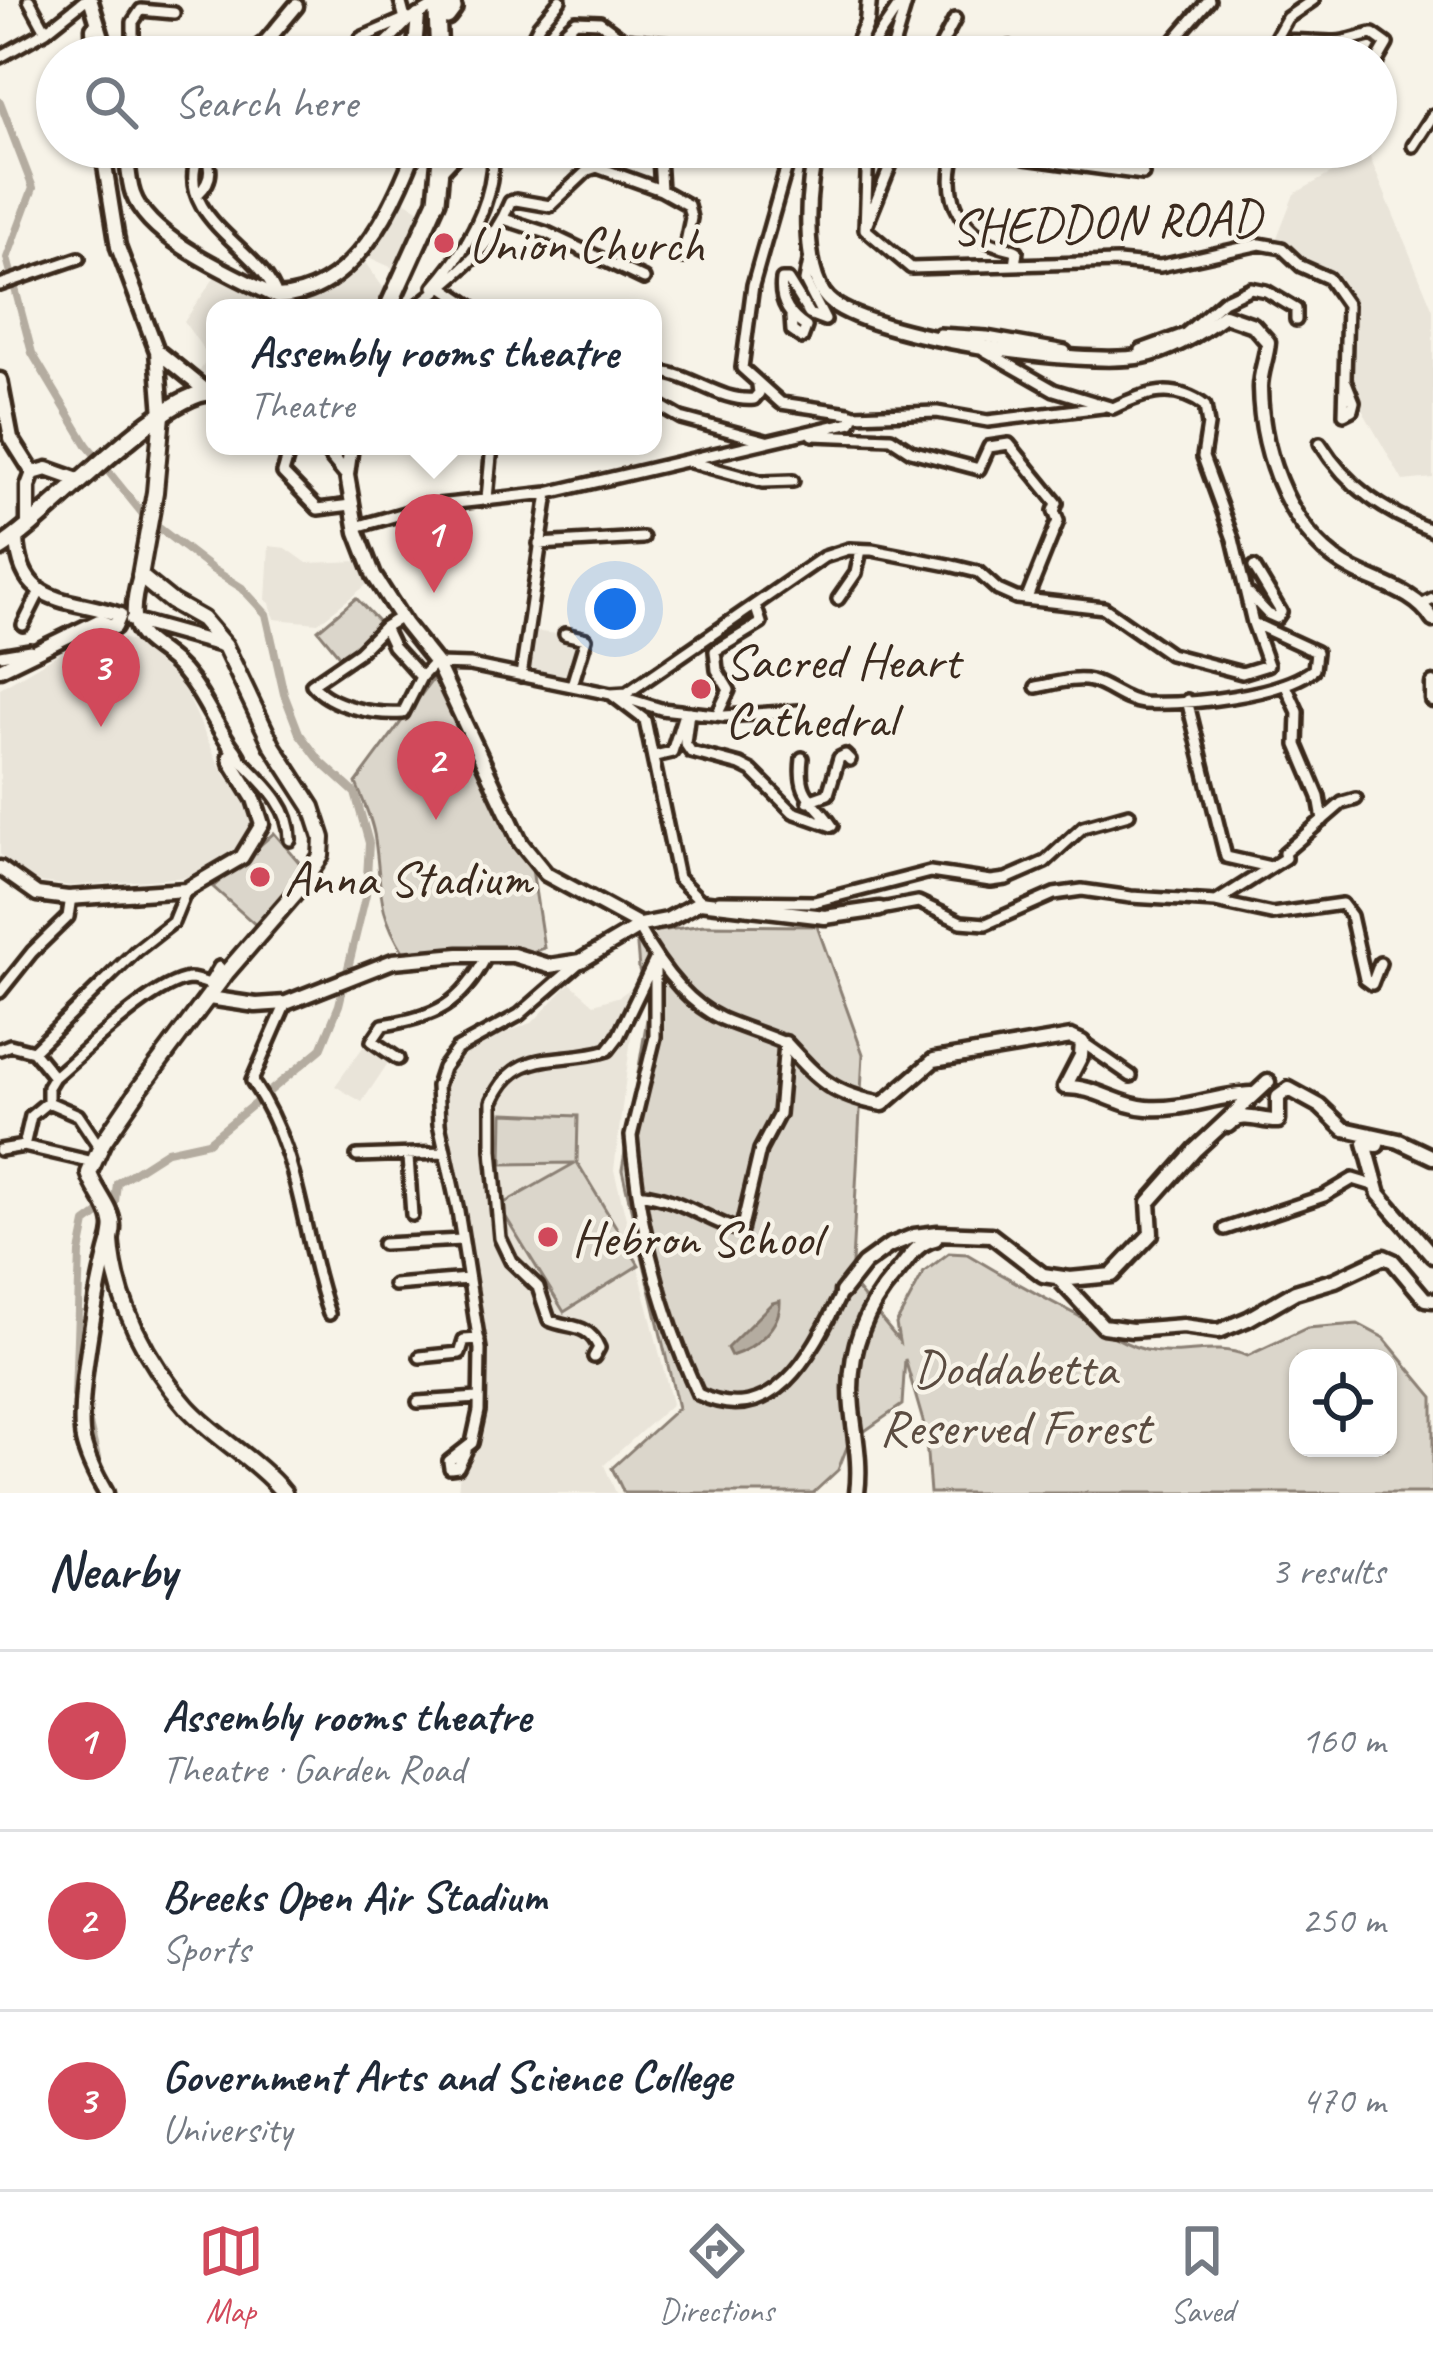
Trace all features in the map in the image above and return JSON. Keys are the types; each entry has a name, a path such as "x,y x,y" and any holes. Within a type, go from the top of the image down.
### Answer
{"highway":[{"path":"441,36 445,4"},
{"path":"392,299 427,230 442,171"},
{"path":"0,548 182,399 206,396"}],"main road":[{"path":"162,415 140,576 202,619 225,646 272,746 312,807 322,838 321,856 140,1088 94,1161 95,1193 112,1219 111,1235 142,1348 200,1421 284,1493"}],"street":[{"path":"29,0 46,31"},
{"path":"37,36 90,0"},
{"path":"90,0 93,36"},
{"path":"90,0 101,36"},
{"path":"400,0 411,17 412,36"},
{"path":"533,36 560,0"},
{"path":"861,36 869,0"},
{"path":"879,36 905,0"},
{"path":"896,36 905,0"},
{"path":"1178,36 1209,0"},
{"path":"1277,36 1287,18 1313,0"},
{"path":"367,36 445,4"},
{"path":"271,36 296,6"},
{"path":"134,36 134,22 141,10 174,14"},
{"path":"392,36 411,17"},
{"path":"946,36 955,20"},
{"path":"562,36 576,21 600,22 618,36"},
{"path":"0,57 36,37"},
{"path":"1412,146 1433,115"},
{"path":"105,168 118,247 157,351 162,415"},
{"path":"129,168 133,194 145,216 206,260 277,298 320,284 358,253 387,215 407,168"},
{"path":"442,171 445,168"},
{"path":"423,299 451,267 488,200 495,168"},
{"path":"426,299 495,234 509,202 550,206 594,168"},
{"path":"600,168 688,205 691,218 682,257"},
{"path":"660,168 661,190"},
{"path":"611,694 627,693 824,557 861,550 978,572 998,590 1027,598 1104,608 1170,653 1243,673 1268,665 1233,539 1203,457 1208,424 1205,406 1189,394 1175,390 1140,395 1113,408 1089,405 988,421 937,412 854,415 781,404 758,385 742,368 744,335 786,168"},
{"path":"810,168 806,224 824,296 848,314 922,334 1111,361 1147,356 1195,337 1224,314 1253,326 1268,342 1260,388 1270,465 1291,504 1327,554 1427,602 1433,620"},
{"path":"865,229 867,168"},
{"path":"865,229 890,168"},
{"path":"952,168 953,206 988,241 1017,251 1015,265"},
{"path":"1099,168 1143,174"},
{"path":"198,194 217,226 273,284 277,298"},
{"path":"504,219 547,233 644,279"},
{"name":"SHEDDON ROAD","path":"865,229 911,268 1118,262 1160,266 1260,244 1282,248 1301,266 1328,278 1346,305 1346,382"},
{"path":"791,317 780,291 782,280 788,280 809,314 826,320 805,281 810,238"},
{"path":"0,285 79,258"},
{"path":"443,286 461,299"},
{"path":"922,334 987,337 1078,354 1146,350 1185,334 1223,302 1251,288 1266,291 1296,309 1296,320"},
{"path":"962,341 991,352 1054,389 1113,408"},
{"path":"157,351 206,390"},
{"path":"662,373 740,400 754,399 758,385"},
{"path":"0,380 11,437 33,473 17,556 26,578 39,592 225,646"},
{"path":"662,407 681,418 766,441"},
{"path":"356,526 411,510 548,493 851,422 854,415"},
{"path":"800,434 891,438 911,452 979,469 989,447 1009,444 1057,503 1058,521 1027,598"},
{"path":"1320,443 1336,469 1360,492 1386,512 1433,531"},
{"path":"288,455 283,472 308,500 318,508 351,506"},
{"path":"330,455 346,475"},
{"path":"349,455 346,475 351,506 374,576 436,662 520,843 546,874 638,927 656,959 718,1018 785,1043 820,1082 846,1097 883,1104 934,1060 1071,1037 1131,1076"},
{"path":"487,498 491,455"},
{"path":"681,460 763,482 793,482"},
{"path":"33,473 55,471 76,482"},
{"path":"521,676 548,493"},
{"path":"29,496 48,507"},
{"path":"539,544 644,538"},
{"path":"838,599 856,573 861,550"},
{"path":"1245,590 1268,614 1276,618 1281,612 1253,567"},
{"path":"140,576 130,609 138,634 189,677 237,754 276,797 290,828 290,841"},
{"path":"23,625 39,592"},
{"path":"717,715 729,690 717,670 716,651 761,623 755,605"},
{"path":"0,669 99,621 115,627 120,615"},
{"path":"400,617 312,683 321,695 397,715 436,662"},
{"path":"1036,687 1078,679 1140,703 1187,700 1286,686 1314,668 1316,652 1253,623"},
{"path":"384,627 388,639 421,677"},
{"path":"565,634 586,639 572,686"},
{"path":"0,655 44,648"},
{"path":"436,662 611,694 662,709 717,715 799,712"},
{"path":"1433,684 1433,700"},
{"path":"1286,686 1298,712 1297,745 1323,820"},
{"path":"611,694 645,720 678,878 700,902 825,917 919,902 961,922 986,924 1054,894 1082,890 1216,902 1272,914 1342,904 1351,916 1366,979 1372,984 1380,963"},
{"path":"1187,700 1226,857 1270,867"},
{"path":"655,756 676,747 686,711"},
{"path":"686,711 685,743 691,752 740,765 793,812 832,826 808,801 800,778 802,758"},
{"path":"0,868 37,894 71,897 186,890 242,856 262,824 254,799 231,762 230,756 237,754"},
{"path":"808,801 828,794 839,758 845,755 850,760"},
{"path":"1216,902 1270,867 1342,803 1356,799"},
{"path":"466,1451 474,1435 478,1398 478,1340 437,1085 457,1049 519,1015 581,961 638,927 668,920 700,902 814,902 930,872 1006,879 1045,862 1083,827 1129,814"},
{"path":"33,1051 136,951 173,922 186,890"},
{"path":"0,992 68,917 71,897"},
{"path":"48,1102 54,1077 110,1027 166,988 194,979 256,1004 286,1003 393,961 513,955 549,966 581,961"},
{"path":"398,1059 372,1041 383,1025 428,1017 452,1002 472,984 486,957"},
{"path":"656,959 655,1037 631,1136 638,1193 674,1342 698,1394 724,1403 772,1396 809,1356 842,1292 864,1264 914,1236 991,1235 1043,1275 1060,1279 1112,1275 1150,1234 1148,1202 1268,1082"},
{"path":"594,1357 595,1339 580,1326 549,1320 538,1287 505,1251 497,1228 492,1102 500,1084 530,1062 608,1050 656,959"},
{"path":"212,990 219,967"},
{"path":"286,1003 253,1081 275,1115 291,1157 328,1314"},
{"path":"1082,1042 1082,1056 1065,1087 1082,1086 1145,1108 1193,1106 1252,1094"},
{"path":"638,1193 681,1201 741,1231 760,1150 779,1114 785,1043"},
{"path":"0,1049 10,1045 33,1051 54,1077"},
{"path":"1195,1150 1236,1118 1278,1121 1278,1096 1289,1089 1302,1093 1344,1130 1399,1141 1433,1157"},
{"path":"48,1102 78,1115 94,1161"},
{"path":"24,1146 31,1115 48,1102"},
{"path":"1378,1144 1365,1143 1376,1186 1403,1225 1433,1256"},
{"path":"0,1150 24,1146 94,1161"},
{"path":"357,1156 445,1153"},
{"path":"408,1157 412,1215"},
{"path":"1225,1228 1324,1196 1353,1179 1376,1186"},
{"path":"856,1493 860,1471 851,1373 859,1329 876,1297 920,1243 959,1233"},
{"path":"106,1493 87,1456 82,1417 111,1235"},
{"path":"383,1244 462,1240"},
{"path":"1060,1279 1087,1312 1103,1326 1118,1330 1183,1326 1219,1331 1294,1292 1336,1280 1384,1257 1393,1261 1425,1299 1433,1300"},
{"path":"394,1285 468,1280"},
{"path":"420,1357 460,1353 464,1340 478,1340"},
{"path":"418,1402 478,1398"}],"shaded area":[{"path":"1341,168 1374,168 1433,310 1433,478 1403,481 1360,406 1352,378 1350,298 1333,274 1310,265 1276,240 1294,194"},
{"path":"403,200 422,211 397,270 366,256"},
{"path":"358,253 388,294 384,299 206,299 206,353 184,322 221,268 277,297 335,281"},
{"path":"269,546 286,548 307,563 360,561 369,583 318,623 274,619 266,600"},
{"path":"532,631 582,637 569,680 526,670"},
{"path":"106,633 134,642 183,685 219,765 249,809 250,833 232,854 188,877 71,886 39,882 0,854 0,688"},
{"name":"Hebron School","path":"570,983 594,1004 620,996 638,983 614,1170 672,1404 604,1465 616,1493 458,1493 460,1470 472,1451 483,1410 485,1381 478,1312 446,1144 443,1071 458,1052 533,1022"},
{"path":"366,1043 390,1060 362,1102 335,1086"},
{"path":"780,1301 776,1320 764,1336 731,1356 727,1348 772,1303"}],"green space":[{"path":"356,598 379,622 342,659 318,630"},
{"path":"435,676 513,845 532,869 544,948 523,955 455,947 404,953 389,923 374,833 356,783"},
{"name":"Anna Stadium","path":"274,833 304,868 257,926 213,887"},
{"name":"Doddabetta Reserved Forest","path":"704,925 817,926 863,1054 851,1282 899,1341 896,1324 924,1272 949,1253 967,1254 1123,1342 1146,1350 1222,1350 1247,1356 1307,1328 1358,1324 1384,1338 1393,1349 1289,1349 1289,1457 1397,1457 1397,1354 1433,1397 1433,1493 930,1493 925,1428 905,1359 902,1405 849,1442 838,1470 813,1493 624,1493 612,1468 678,1408 622,1170 649,1007 636,934"},
{"path":"503,1113 578,1116 577,1162 639,1265 564,1312 499,1206 575,1163 502,1164"}],"waterway":[{"path":"0,102 33,188 7,258 32,353 87,445 146,518 242,588 266,614 284,694 299,733 321,762 355,793 369,843 366,894 339,1005 321,1049 208,1142 167,1151 117,1183 115,1202 86,1223 80,1253 75,1396 80,1402"},
{"path":"87,1415 100,1471"}],"place":[{"name":"Union Church","path":"444,243"},
{"name":"Assembly rooms theatre","path":"434,593"},
{"name":"Sacred Heart Cathedral","path":"701,689"},
{"name":"Government Arts and Science College","path":"101,727"},
{"name":"Breeks Open Air Stadium","path":"436,820"},
{"name":"Anna Stadium","path":"260,877"},
{"name":"Hebron School","path":"548,1237"}]}
